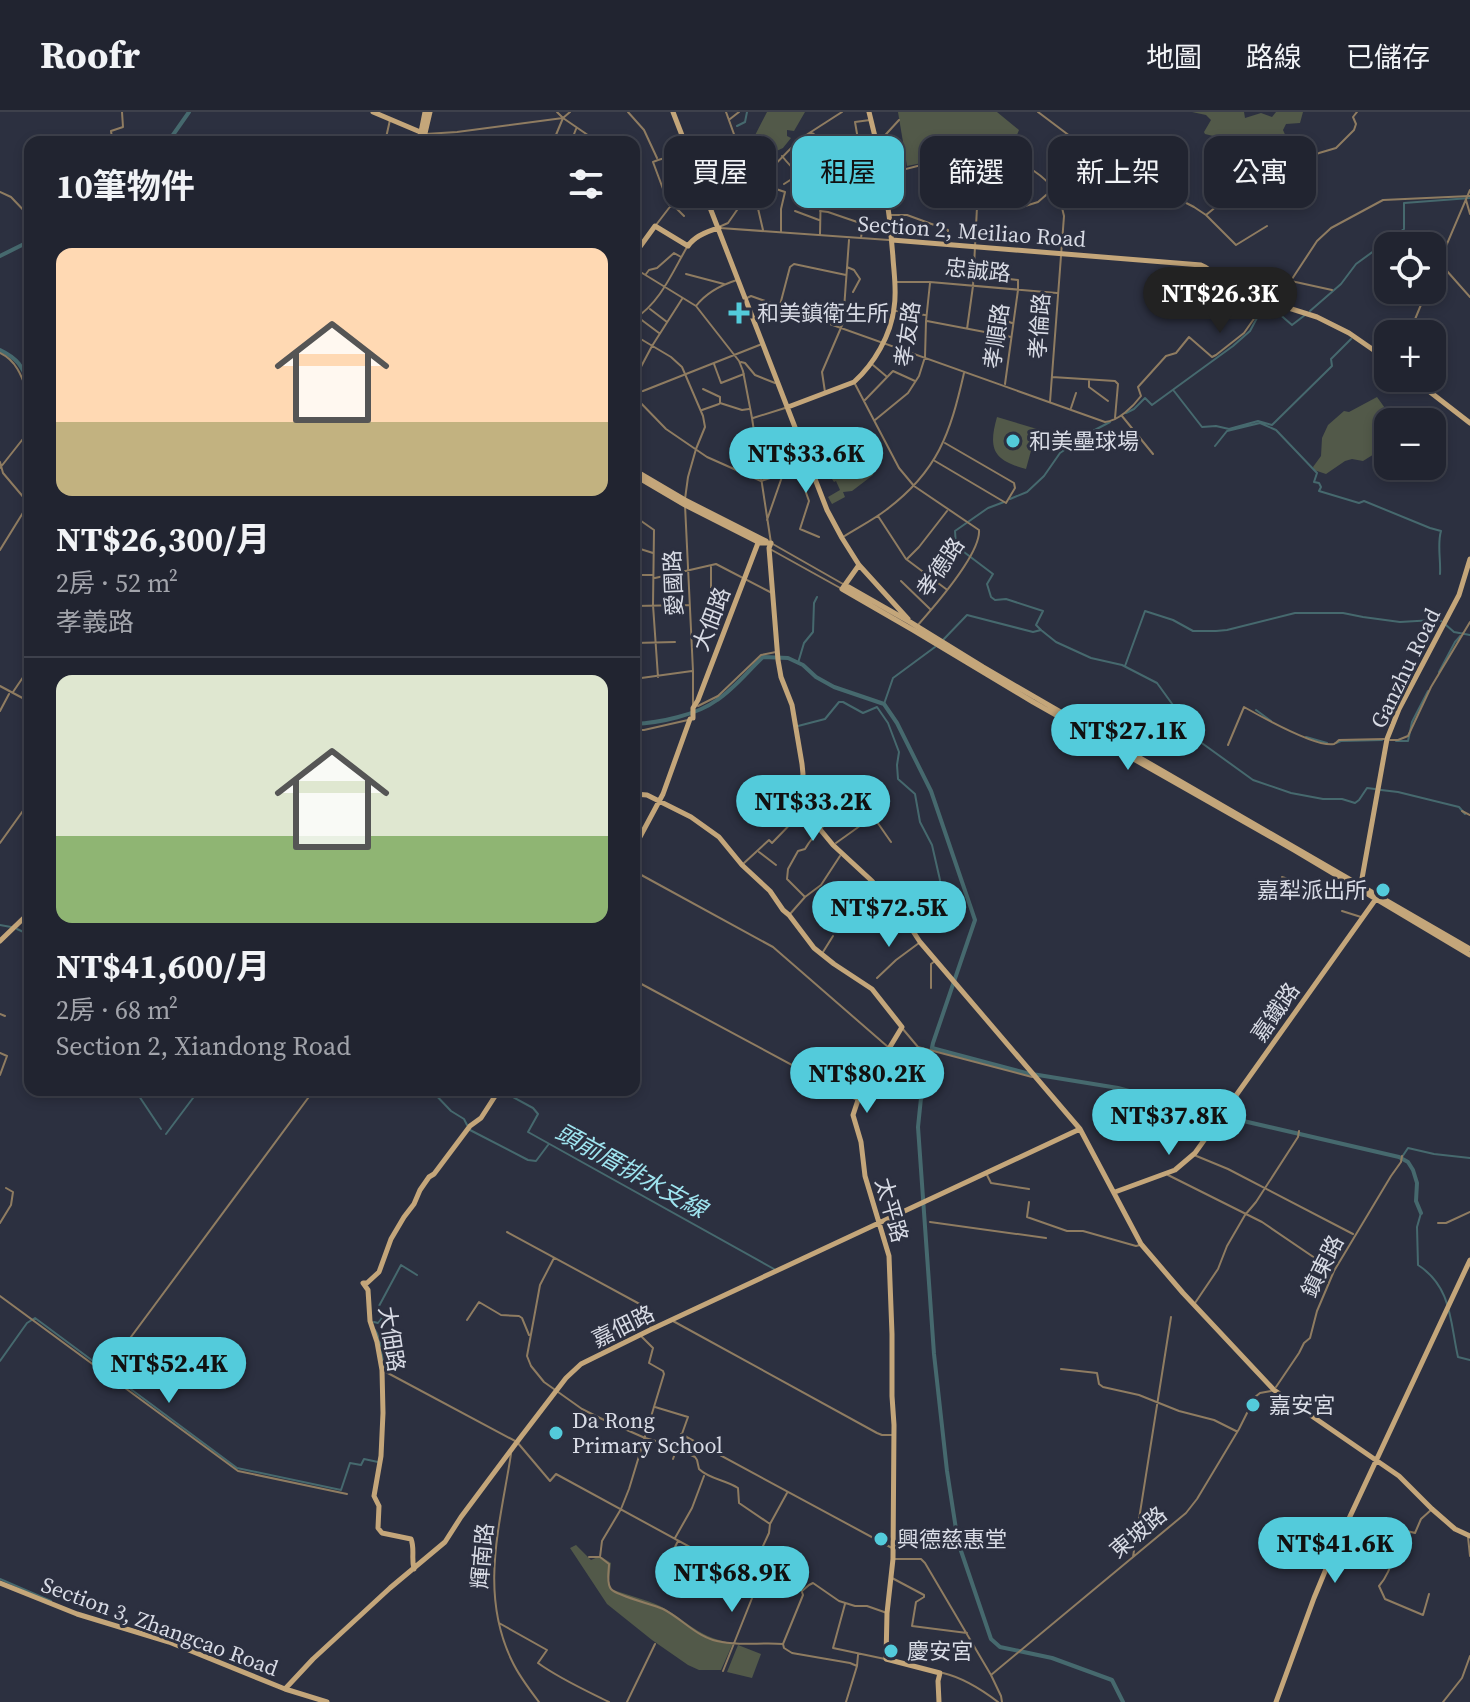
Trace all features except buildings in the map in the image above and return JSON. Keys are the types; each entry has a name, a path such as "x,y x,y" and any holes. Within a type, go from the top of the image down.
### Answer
{"street":[{"path":"112,136 111,131 123,127 122,112"},
{"path":"373,112 422,133 440,134 563,118"},
{"path":"422,136 427,112"},
{"path":"557,112 589,136"},
{"path":"556,136 563,118 570,112"},
{"path":"628,112 644,130 658,160"},
{"path":"673,112 682,136"},
{"path":"726,112 734,136"},
{"path":"729,120 739,112"},
{"path":"806,136 842,112"},
{"path":"869,112 875,136"},
{"path":"1038,112 1099,158 1206,215 1236,245 1267,226"},
{"path":"1206,215 1258,183 1336,148 1354,130 1356,124 1353,117 1357,112"},
{"path":"387,136 391,119"},
{"path":"857,136 855,122 871,120"},
{"path":"887,136 899,120"},
{"path":"574,136 577,128"},
{"path":"811,132 816,136"},
{"path":"776,162 792,147"},
{"path":"782,156 792,167"},
{"path":"664,158 653,162 664,188"},
{"path":"904,169 920,165"},
{"path":"784,184 792,178"},
{"path":"776,189 785,192 781,232"},
{"path":"1446,246 1470,190"},
{"path":"0,192 11,197 24,211"},
{"path":"746,298 751,296 1111,422 1137,402 1141,396 1138,387 1166,356 1176,353 1189,337 1212,357 1244,333 1271,294 1282,291 1317,241 1331,228 1383,200 1467,197"},
{"path":"1467,197 1470,214"},
{"path":"640,247 671,208"},
{"path":"673,208 684,216"},
{"path":"711,208 827,510 859,565 913,626"},
{"path":"640,315 649,309 690,242 728,223 738,208"},
{"path":"758,208 764,231"},
{"path":"752,418 854,382 871,364 894,311 895,282 888,208"},
{"path":"967,329 973,286 977,208"},
{"name":"孝倫路","path":"1050,402 1062,208"},
{"path":"795,211 820,221"},
{"path":"819,235 820,211 863,224 861,239"},
{"path":"889,215 914,217 948,230 948,243"},
{"path":"655,226 688,246"},
{"name":"Section 2, Meiliao Road","path":"719,228 948,243 1201,265 1212,270 1224,286 1317,317 1374,350"},
{"path":"826,393 822,372 841,328 849,238"},
{"path":"645,275 674,253 681,257"},
{"path":"780,306 790,267 794,264 846,275"},
{"path":"847,267 854,270 860,279 853,292"},
{"path":"1446,270 1470,297"},
{"path":"640,272 696,306 735,354 744,374 770,546 778,660 792,705 802,764 800,798 804,810 833,845 872,881 920,942 1080,1129 1141,1244 1151,1257 1274,1390 1377,1460 1410,1485 1455,1529 1469,1536 1470,1556"},
{"path":"686,274 725,284"},
{"path":"973,275 1018,280 1018,290"},
{"path":"696,306 702,298 738,279"},
{"path":"1291,281 1332,290"},
{"name":"忠誠路","path":"895,282 1058,293"},
{"name":"孝友路","path":"874,421 908,393 916,382 925,357 930,282"},
{"name":"孝順路","path":"1005,385 1018,290"},
{"path":"640,369 683,298"},
{"path":"649,309 667,322"},
{"path":"894,311 926,315"},
{"path":"989,315 1013,323"},
{"path":"640,321 660,334"},
{"path":"926,321 1011,337"},
{"path":"640,340 677,361 701,411 720,403 742,410 750,409"},
{"path":"640,392 763,343"},
{"path":"0,353 15,364 24,385"},
{"path":"739,361 745,363 755,375 779,384"},
{"path":"713,363 721,383 744,374"},
{"path":"871,364 887,377"},
{"path":"864,401 893,371 916,382"},
{"path":"842,538 878,516 914,486 934,461 944,442 964,371"},
{"path":"1051,377 1115,381 1118,384 1115,419"},
{"path":"1089,379 1089,387 1108,401"},
{"path":"854,382 899,468 914,486 948,510 906,559"},
{"path":"703,389 720,397 720,403"},
{"path":"1430,392 1470,423"},
{"path":"1070,409 1076,393"},
{"path":"640,401 666,429 707,457 761,481 810,465"},
{"name":"愛國路","path":"692,709 685,503 688,477 705,427 701,411"},
{"path":"1121,415 1153,454"},
{"path":"24,437 1,465 3,473 24,498"},
{"path":"934,461 1006,503 1015,488 1014,483 944,442"},
{"path":"797,469 809,501 800,529 819,537"},
{"path":"767,521 783,474"},
{"path":"640,477 758,543 770,546"},
{"path":"685,503 770,546 913,626 1470,952"},
{"name":"孝德路","path":"913,626 947,590 980,536 979,530 948,510"},
{"path":"0,550 24,512"},
{"path":"878,516 906,559 947,590"},
{"path":"640,520 654,530 653,605 658,677"},
{"name":"大佃路","path":"692,709 758,543"},
{"path":"925,573 946,547"},
{"path":"640,549 654,553"},
{"name":"Ganzhu Road","path":"1360,886 1387,739 1399,709 1459,595 1470,559"},
{"path":"674,563 675,573"},
{"path":"640,576 654,577 716,564 773,594"},
{"path":"711,565 711,598"},
{"path":"843,587 859,565"},
{"path":"901,581 931,610"},
{"path":"640,606 690,605"},
{"path":"1228,745 1244,707 1316,741 1333,744 1339,740 1398,740 1408,736 1431,687 1470,622"},
{"path":"640,643 675,642"},
{"path":"640,837 659,801 692,718 692,709 718,696 761,655 777,652"},
{"path":"640,678 693,671"},
{"path":"0,711 24,675"},
{"path":"0,686 24,699"},
{"path":"640,730 692,718"},
{"path":"640,794 691,817 719,837 742,865 762,882 814,948 872,989 918,1047 1032,1077 1034,1074"},
{"path":"805,897 789,881 788,869 798,851 805,849 820,830 858,798 891,842"},
{"path":"0,843 24,809"},
{"path":"742,865 769,840 772,843 804,810"},
{"path":"1462,811 1470,815"},
{"path":"833,845 871,818"},
{"path":"758,851 776,865"},
{"path":"789,915 821,885 842,853"},
{"path":"640,874 773,947 888,1048"},
{"path":"1282,877 1301,883"},
{"name":"嘉鐵路","path":"1115,1192 1175,1170 1193,1155 1377,897"},
{"path":"868,920 889,901"},
{"path":"1342,911 1362,918"},
{"path":"907,922 936,917"},
{"path":"0,941 24,918"},
{"path":"822,953 833,936"},
{"path":"877,978 920,942"},
{"path":"931,988 931,964 936,960"},
{"path":"640,983 858,1100 902,1027"},
{"path":"0,1053 7,1056 0,1075"},
{"path":"105,1373 310,1096"},
{"name":"大佃路","path":"414,1569 411,1539 382,1533 378,1528 379,1506 374,1496 381,1456 382,1370 370,1321 368,1290 363,1283 379,1272 391,1239 429,1177 470,1126 481,1118 495,1096"},
{"name":"太平路","path":"858,1100 853,1115 861,1142 865,1176 889,1256 894,1435 893,1559 886,1659"},
{"name":"嘉佃路","path":"285,1689 352,1622 445,1542 511,1449 566,1378 581,1364 1080,1129"},
{"path":"1195,1304 1218,1269 1245,1215 1299,1134"},
{"path":"1193,1155 1228,1169 1355,1235"},
{"name":"鎮東路","path":"1274,1390 1310,1338 1317,1311 1334,1271 1402,1156"},
{"path":"986,1174 991,1183 1029,1189"},
{"path":"1166,1174 1262,1222 1334,1271"},
{"path":"0,1223 11,1205 13,1192 6,1188"},
{"path":"1029,1202 1027,1217 1044,1225 1067,1231 1083,1231 1136,1246 1141,1244"},
{"path":"1438,1223 1446,1223 1470,1212"},
{"path":"930,1222 1046,1238"},
{"path":"507,1232 647,1308 649,1312 645,1322 652,1329"},
{"path":"554,1258 540,1285 527,1356 544,1382 582,1409 645,1438 677,1448 697,1460 699,1469 705,1475 738,1488 739,1503 770,1524"},
{"path":"1276,1702 1331,1557 1470,1260"},
{"path":"0,1296 238,1471 347,1494"},
{"path":"467,1320 479,1302 501,1315 519,1316 530,1339"},
{"path":"1132,1558 1171,1317"},
{"path":"672,1320 877,1433 894,1435"},
{"path":"600,1557 602,1541 621,1509 664,1372 649,1363 653,1348 640,1335"},
{"path":"1061,1369 1097,1373 1099,1384 1103,1387 1139,1395 1179,1411 1214,1420 1237,1432"},
{"path":"382,1370 517,1442 550,1481 556,1474 745,1577 748,1577 756,1561 787,1492"},
{"name":"東坡路","path":"991,1675 1186,1513 1237,1432 1255,1397 1274,1390"},
{"path":"655,1406 688,1417 673,1459"},
{"path":"681,1434 893,1548"},
{"name":"輝南路","path":"511,1449 493,1584 498,1623 513,1663 539,1702"},
{"path":"661,1575 705,1475"},
{"path":"1429,1594 1423,1615 1385,1599 1379,1586 1390,1571 1402,1536 1407,1531 1415,1533 1421,1519 1432,1509"},
{"path":"589,1557 600,1557 609,1564 609,1583 613,1591 661,1608 706,1638 720,1642 783,1644"},
{"path":"845,1603 833,1648 953,1676 978,1687 1000,1702 1001,1696 991,1675 921,1559 893,1559"},
{"path":"756,1561 802,1591"},
{"path":"723,1671 765,1567"},
{"path":"891,1578 924,1595 916,1602 912,1626 967,1633"},
{"name":"Section 3, Zhangcao Road","path":"0,1583 77,1614 169,1642 309,1700 327,1702"},
{"path":"802,1591 813,1583 845,1603 887,1613"},
{"path":"802,1591 784,1648 792,1653 857,1666"},
{"path":"498,1623 547,1650 538,1663 540,1665 609,1702"},
{"path":"627,1702 655,1644"},
{"path":"846,1702 858,1653"},
{"path":"1443,1702 1462,1678 1470,1656"},
{"path":"939,1702 940,1673"}],"green space":[{"path":"767,112 805,112 794,131 787,130 787,136 791,138 783,148 776,151 776,136 755,136"},
{"path":"898,112 997,112 1019,130 1017,136 920,136 920,163 907,166"},
{"path":"1192,112 1244,112 1245,118 1261,113 1272,117 1276,112 1303,112 1300,123 1286,124 1283,130 1286,136 1205,134 1211,120 1206,115"},
{"path":"1377,397 1385,408 1374,408 1374,454 1363,461 1345,461 1326,474 1314,470 1321,456 1322,438 1328,425 1344,411 1349,412"},
{"name":"和美壘球場","path":"997,417 1037,429 1026,469 1006,462 996,452 993,437"},
{"path":"874,449 876,451 868,458 875,466 873,475 852,491 843,492 845,497 832,504 828,497 840,490 832,479"},
{"path":"576,1545 591,1560 600,1556 611,1563 611,1589 660,1606 702,1633 733,1643 721,1670 699,1670 688,1665 607,1604 570,1548"},
{"path":"738,1645 761,1654 752,1678 727,1672"}],"waterway":[{"path":"172,136 189,112"},
{"path":"737,126 745,122 747,112"},
{"path":"1310,311 1341,284 1356,264 1404,229 1404,203 1470,198"},
{"path":"0,256 24,244"},
{"path":"1126,413 1145,398 1152,405 1233,346 1250,331 1269,305 1292,325 1305,315"},
{"path":"1174,391 1202,427 1229,429 1258,421 1272,425 1332,366 1331,359 1351,339"},
{"path":"0,350 12,357 24,372"},
{"path":"1010,499 1027,492 1044,476 1060,453 1110,422"},
{"path":"1215,446 1227,431 1260,423 1276,430 1317,473 1314,482 1319,483 1319,491 1359,503 1364,501 1441,531 1440,574"},
{"path":"1004,502 988,508 955,531 956,546 993,574 987,584 995,600 1006,599 1043,611 1036,625 1041,630"},
{"path":"798,663 804,643 813,632 817,597"},
{"path":"1125,666 1145,611 1173,620 1193,631 1227,630 1295,613 1343,613 1400,622 1441,621"},
{"path":"943,640 967,615 1033,632 1041,630 1056,642 1091,658 1122,665 1157,683 1199,741 1253,780 1291,793 1355,803 1367,788 1375,789"},
{"path":"1446,625 1454,632 1470,635"},
{"path":"1439,672 1463,633"},
{"path":"884,704 893,678 935,647"},
{"path":"640,723 699,710 729,691 763,657 788,658 834,687 884,704 897,723 931,791 975,920 933,1043 918,1127 934,1354 958,1542 991,1639 1000,1647 1052,1658 1112,1680 1123,1702"},
{"path":"1396,741 1408,741 1412,722 1428,691"},
{"path":"798,726 825,719 839,702 863,713 877,707 888,723 899,752 898,779 915,794 920,822 932,845 940,880 939,890"},
{"path":"1256,710 1271,721"},
{"path":"1306,737 1327,743"},
{"path":"1336,743 1382,740"},
{"path":"1381,790 1459,807 1465,814"},
{"name":"頭前厝排水支線","path":"0,925 11,927"},
{"name":"頭前厝排水支線","path":"17,929 24,932"},
{"path":"932,1048 1026,1073 1118,1088 1213,1114 1399,1157 1408,1162 1413,1170 1417,1183 1416,1201 1421,1213"},
{"name":"頭前厝排水支線","path":"139,1096 161,1129"},
{"name":"頭前厝排水支線","path":"166,1134 194,1096"},
{"path":"437,1096 467,1125"},
{"name":"頭前厝排水支線","path":"511,1096 538,1114 528,1132 774,1269"},
{"path":"470,1130 528,1160 536,1161 548,1145"},
{"path":"1402,1157 1408,1148 1470,1158"},
{"path":"1421,1213 1417,1227 1418,1265 1437,1284 1448,1306 1458,1357 1470,1360"},
{"path":"374,1322 378,1323 382,1318 379,1306 401,1265 417,1275"},
{"path":"0,1361 27,1323 35,1318 237,1468 341,1490 350,1463 361,1465 364,1459 378,1462"},
{"path":"375,1330 379,1337 383,1370"},
{"path":"0,1579 51,1601"}],"place":[{"name":"和美鎮衛生所","path":"739,313"},
{"name":"和美壘球場","path":"1013,441"},
{"name":"嘉犁派出所","path":"1383,890"},
{"name":"嘉安宮","path":"1253,1405"},
{"name":"Da Rong Primary School","path":"556,1433"},
{"name":"興德慈惠堂","path":"881,1539"},
{"name":"慶安宮","path":"891,1651"}]}
